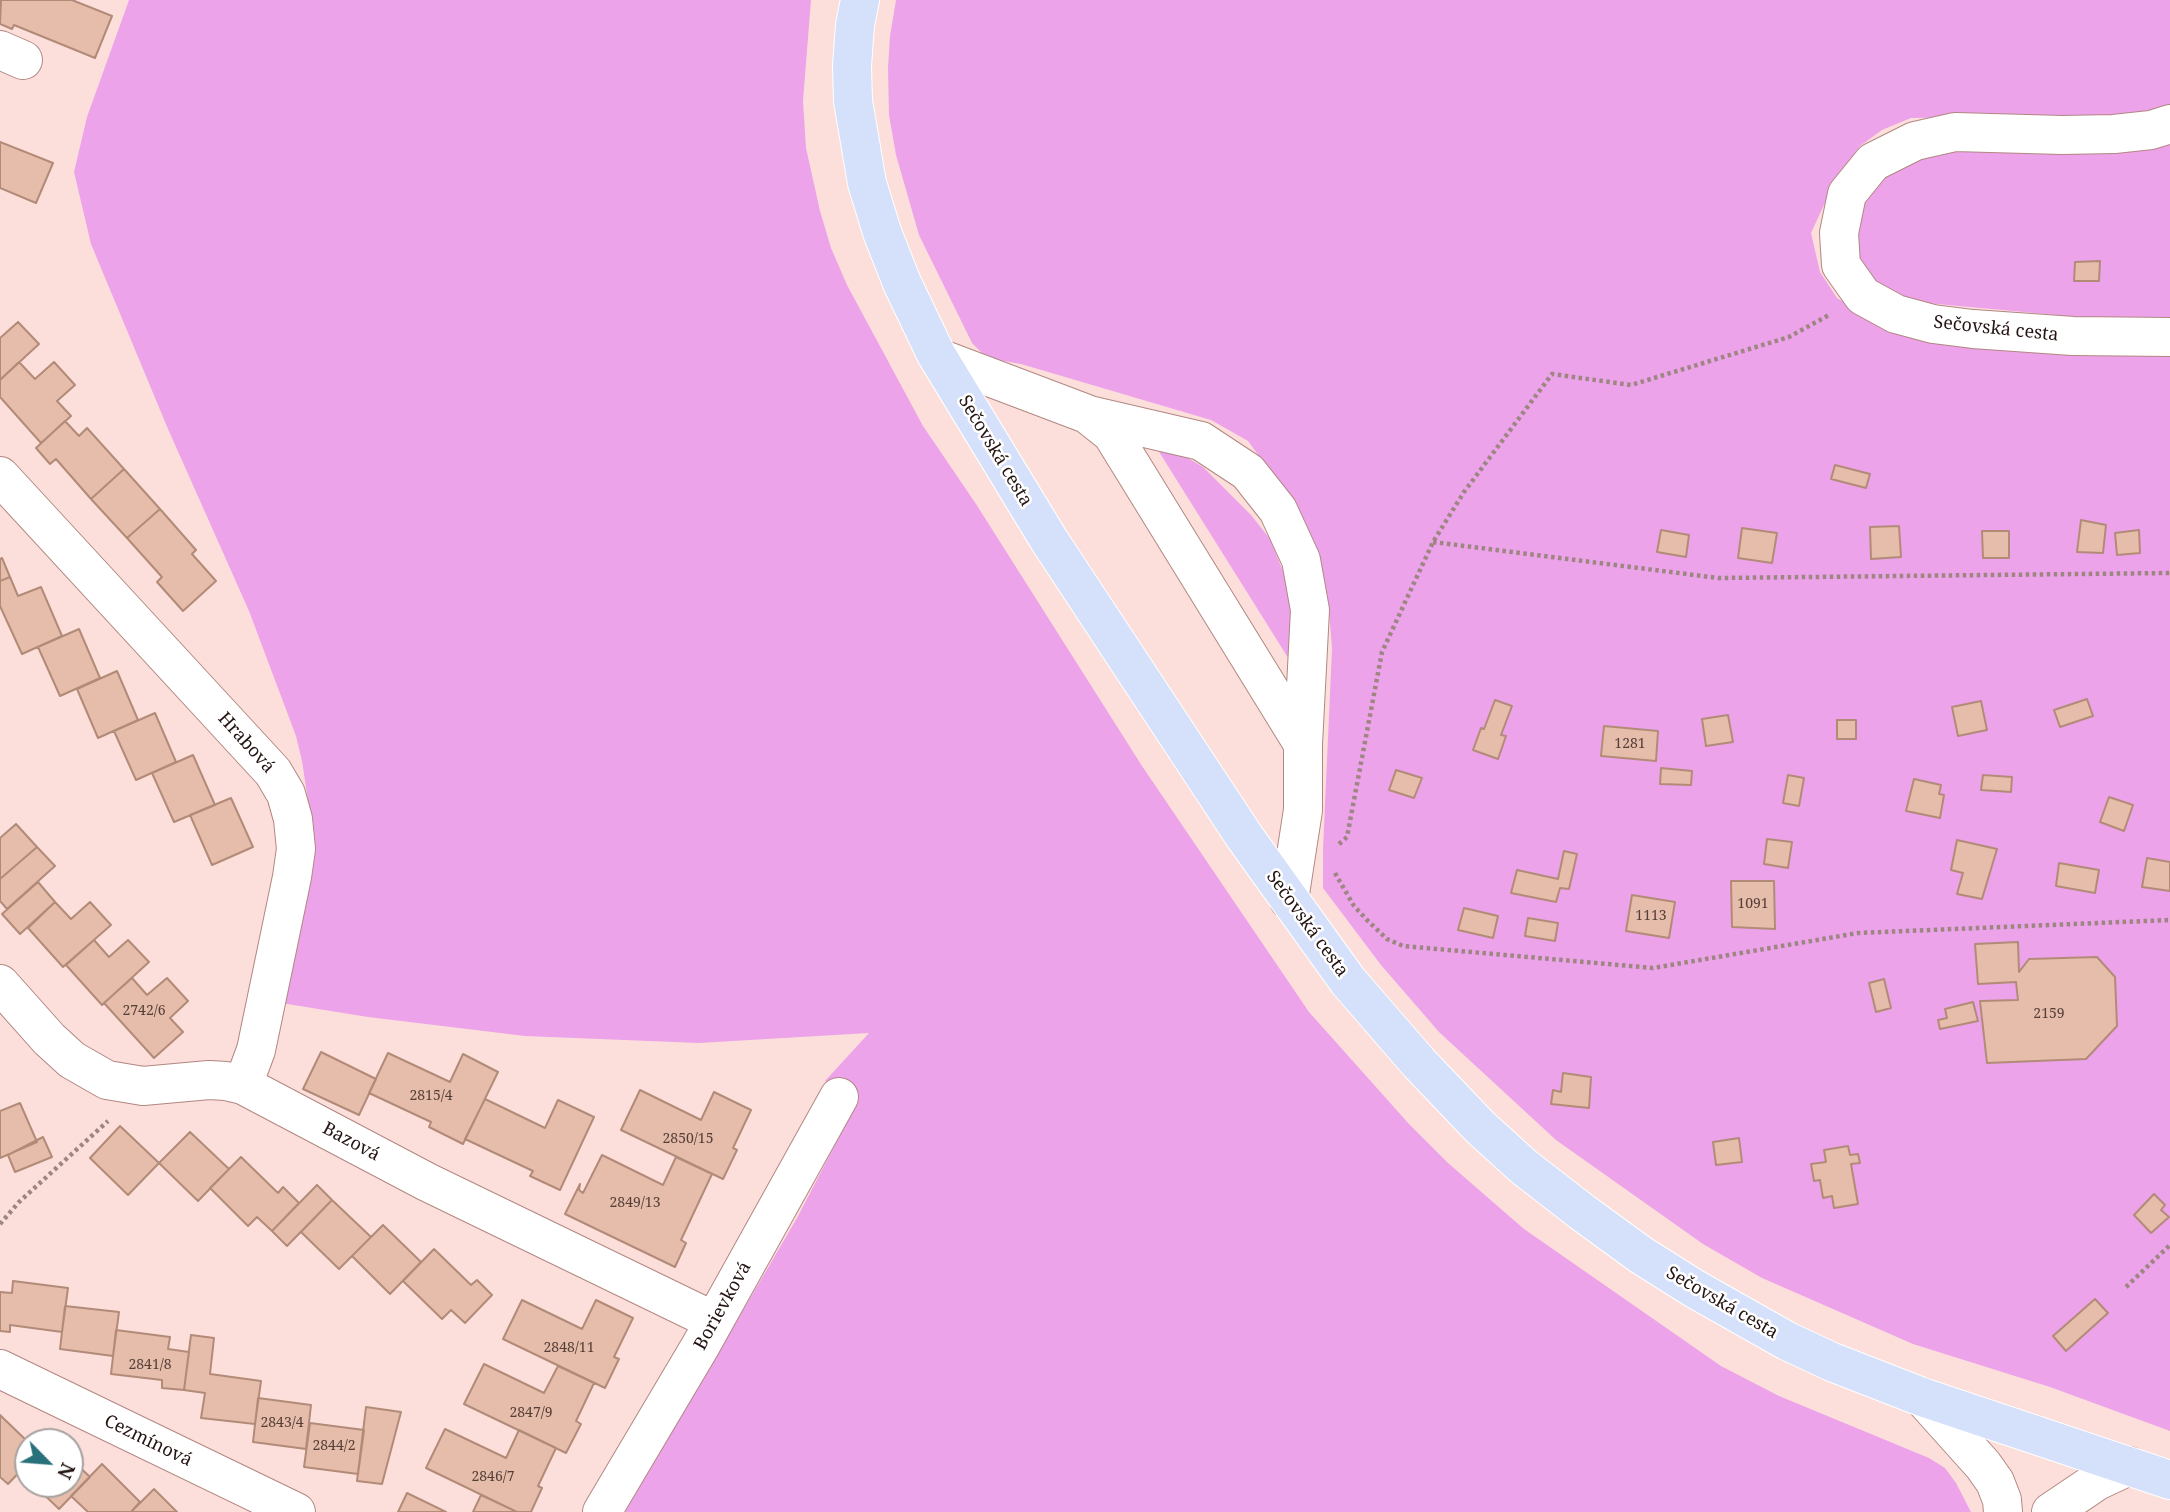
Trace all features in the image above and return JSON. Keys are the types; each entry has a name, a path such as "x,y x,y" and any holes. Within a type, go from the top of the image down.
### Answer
{"main road":[{"name":"Sečovská cesta","path":"860,0 852,66 853,101 867,183 902,283 939,358 1014,485 1162,715 1289,901 1348,981 1419,1063 1480,1127 1534,1175 1641,1255 1787,1341 2101,1477 2170,1480"}],"street":[{"name":"Sečovská cesta","path":"2170,124 2151,130 2113,134 1955,132 1915,141 1872,162 1847,194 1839,233 1841,265 1863,296 1896,314 1933,324 2073,337 2170,337"},
{"path":"939,358 1087,414 1201,441 1248,472 1278,510 1301,560 1310,610 1303,744 1303,810 1289,901"},
{"path":"1087,414 1112,434 1303,744"},
{"name":"Hrabová","path":"0,476 273,772 286,794 293,819 296,849 292,877 256,1050 243,1086"},
{"name":"Bazová","path":"0,984 72,1059 107,1080 143,1086 209,1080 243,1086 427,1182 714,1321"},
{"name":"Borievková","path":"602,1512 714,1321 839,1097"},
{"name":"Cezmínová","path":"0,1370 296,1512"},
{"path":"1922,1398 1983,1465 1998,1491 2003,1512"},
{"path":"2051,1512 2101,1477"}],"path":[{"path":"1332,850 1347,837 1382,652 1433,542 1464,492 1552,373 1632,385 1789,337 1863,296"},
{"path":"1433,542 1718,578 2170,573"},
{"path":"1331,866 1354,906 1387,939 1403,946 1653,968 1858,933 2170,920"},
{"path":"0,1224 19,1202 111,1118"},
{"path":"2126,1287 2170,1245"}],"shaded area":[{"path":"129,0 811,0 803,101 806,148 831,248 847,285 923,426 976,504 1142,766 1309,1012 1409,1124 1448,1163 1524,1229 1721,1366 1779,1396 1929,1458 1945,1468 1971,1512 625,1512 797,1218 859,1099 825,1081 869,1033 699,1043 525,1036 368,1017 281,1003 309,807 296,736 249,611 168,429 91,244 74,172 87,117"},
{"path":"896,0 2170,0 2170,105 2130,115 1911,118 1882,130 1860,146 1836,179 1811,233 1820,272 1837,298 1862,312 2170,354 2170,1431 2050,1387 1913,1344 1762,1278 1703,1244 1556,1140 1439,1032 1381,965 1323,888 1332,649 1328,597 1306,528 1276,479 1248,441 1211,420 1021,364 987,358 972,343 919,235 896,155 889,115 888,68"},
{"path":"2170,140 2170,320 2078,317 1926,303 1888,293 1864,270 1855,248 1857,207 1877,174 1930,149"},
{"path":"1156,447 1181,454 1203,467 1251,515 1270,539 1283,571 1292,609 1292,664"}],"building":[{"path":"1,0 72,0 112,16 95,58 14,25 12,29 0,24"},
{"path":"0,142 53,163 36,203 0,188"},
{"path":"2100,261 2099,281 2074,281 2075,262"},
{"path":"18,322 39,344 0,380 0,338"},
{"path":"19,362 35,379 54,362 75,385 57,401 71,416 41,443 0,397 0,380"},
{"path":"65,421 79,436 87,428 124,469 91,499 56,459 50,464 36,448"},
{"path":"1835,465 1870,474 1866,488 1831,479"},
{"path":"124,469 160,509 127,538 91,499"},
{"path":"160,509 196,550 192,554 216,581 183,611 157,582 162,577 127,538"},
{"path":"2081,520 2106,525 2103,553 2077,552"},
{"path":"1899,526 1901,557 1871,559 1870,527"},
{"path":"1742,528 1777,533 1772,563 1738,558"},
{"path":"1661,530 1689,535 1686,557 1657,552"},
{"path":"2139,530 2140,553 2117,555 2115,533"},
{"path":"1982,531 2009,531 2009,558 1983,558"},
{"path":"2,558 10,577 0,581 0,559"},
{"path":"10,577 18,596 41,587 62,636 22,654 0,606 0,581"},
{"path":"79,629 100,678 60,696 38,647"},
{"path":"117,671 138,720 98,738 77,689"},
{"path":"2087,699 2093,716 2060,727 2054,710"},
{"path":"1495,700 1512,706 1501,735 1506,736 1498,759 1473,750"},
{"path":"1981,701 1987,730 1958,736 1952,707"},
{"path":"155,713 176,762 136,780 114,731"},
{"path":"1728,715 1733,742 1706,746 1702,719"},
{"path":"1837,720 1856,720 1856,739 1837,739"},
{"path":"1604,726 1658,731 1656,761 1601,756"},
{"path":"193,755 215,805 174,822 152,773"},
{"path":"1661,768 1692,771 1691,785 1660,784"},
{"path":"1396,770 1422,778 1414,798 1389,790"},
{"path":"1788,775 1804,778 1799,806 1783,803"},
{"path":"1983,775 2012,777 2011,792 1981,790"},
{"path":"1914,779 1941,785 1939,794 1944,795 1940,818 1906,811"},
{"path":"2109,797 2133,805 2124,831 2100,822"},
{"path":"231,798 253,847 212,865 190,815"},
{"path":"16,824 37,847 0,879 0,838"},
{"path":"1767,839 1792,842 1788,868 1764,864"},
{"path":"1957,840 1997,849 1982,899 1957,894 1963,873 1951,870"},
{"path":"37,847 55,866 7,909 0,901 0,879"},
{"path":"1564,851 1577,854 1569,889 1560,888 1556,902 1511,893 1517,870 1558,879"},
{"path":"2147,858 2170,862 2170,891 2142,887"},
{"path":"2059,863 2099,870 2095,893 2056,886"},
{"path":"1731,881 1774,881 1775,929 1732,927"},
{"path":"38,882 55,902 20,934 2,914"},
{"path":"1632,895 1675,902 1669,938 1626,931"},
{"path":"55,902 71,919 90,902 111,925 63,967 28,928"},
{"path":"1464,908 1498,916 1493,938 1458,930"},
{"path":"1528,918 1558,923 1555,941 1525,936"},
{"path":"94,940 109,957 128,940 149,962 102,1005 66,965"},
{"path":"2018,942 2019,972 2029,959 2097,957 2115,977 2117,1026 2086,1059 1987,1063 1980,1001 2018,1000 2016,982 1978,984 1975,944"},
{"path":"132,978 147,995 167,978 188,1001 170,1018 183,1032 154,1058 104,1003"},
{"path":"1884,979 1891,1008 1876,1012 1869,983"},
{"path":"1973,1002 1978,1021 1940,1029 1938,1020 1947,1018 1945,1009"},
{"path":"321,1052 376,1079 359,1115 303,1089"},
{"path":"388,1053 450,1082 463,1054 498,1072 463,1144 429,1127 431,1122 369,1093"},
{"path":"1563,1073 1591,1077 1589,1108 1551,1104 1553,1090 1561,1092"},
{"path":"640,1090 701,1120 714,1092 751,1110 733,1148 737,1150 723,1179 621,1130"},
{"path":"485,1099 545,1128 558,1100 594,1117 560,1190 530,1176 533,1171 465,1139"},
{"path":"20,1103 37,1142 0,1158 0,1111"},
{"path":"120,1126 159,1163 128,1195 90,1158"},
{"path":"190,1132 229,1169 198,1201 159,1163"},
{"path":"43,1137 52,1157 15,1172 8,1155"},
{"path":"1739,1138 1742,1162 1716,1165 1713,1142"},
{"path":"1848,1146 1850,1155 1858,1154 1860,1163 1851,1164 1858,1204 1834,1208 1832,1196 1823,1198 1820,1180 1814,1181 1811,1164 1826,1162 1824,1150"},
{"path":"602,1155 663,1185 676,1157 712,1174 681,1240 686,1243 675,1267 565,1214 580,1184 579,1190 583,1193"},
{"path":"241,1157 278,1193 283,1187 299,1203 272,1231 257,1217 248,1226 210,1188"},
{"path":"317,1185 332,1200 287,1246 272,1231"},
{"path":"2154,1194 2165,1205 2161,1210 2169,1217 2151,1233 2134,1215"},
{"path":"332,1200 371,1237 339,1269 301,1232"},
{"path":"383,1225 421,1262 390,1294 352,1256"},
{"path":"434,1249 471,1285 477,1280 492,1295 465,1323 451,1310 442,1319 403,1281"},
{"path":"13,1281 68,1288 62,1332 10,1325 10,1332 0,1331 0,1292 12,1293"},
{"path":"2095,1299 2108,1313 2066,1351 2053,1336"},
{"path":"522,1300 582,1329 596,1300 633,1318 614,1357 619,1359 605,1388 503,1339"},
{"path":"65,1306 119,1312 113,1356 60,1349"},
{"path":"116,1330 170,1337 168,1349 189,1352 184,1390 162,1388 162,1380 111,1374"},
{"path":"191,1335 214,1338 210,1374 261,1381 255,1424 201,1418 205,1393 184,1390"},
{"path":"484,1364 544,1393 558,1366 594,1383 576,1421 581,1424 566,1453 464,1404"},
{"path":"258,1398 311,1405 306,1449 253,1442"},
{"path":"366,1407 401,1412 382,1484 357,1481"},
{"path":"0,1415 14,1428 14,1478 8,1484 0,1477"},
{"path":"310,1423 364,1430 358,1474 304,1467"},
{"path":"445,1429 506,1458 519,1430 556,1448 538,1486 542,1488 531,1512 517,1512 426,1468"},
{"path":"102,1464 140,1502 131,1512 88,1512 73,1498 84,1498 84,1483"},
{"path":"84,1471 90,1477 84,1483"},
{"path":"154,1489 177,1512 131,1512"},
{"path":"407,1493 446,1512 398,1512"},
{"path":"481,1495 517,1512 473,1512"},
{"path":"48,1498 70,1498 59,1509"}]}
